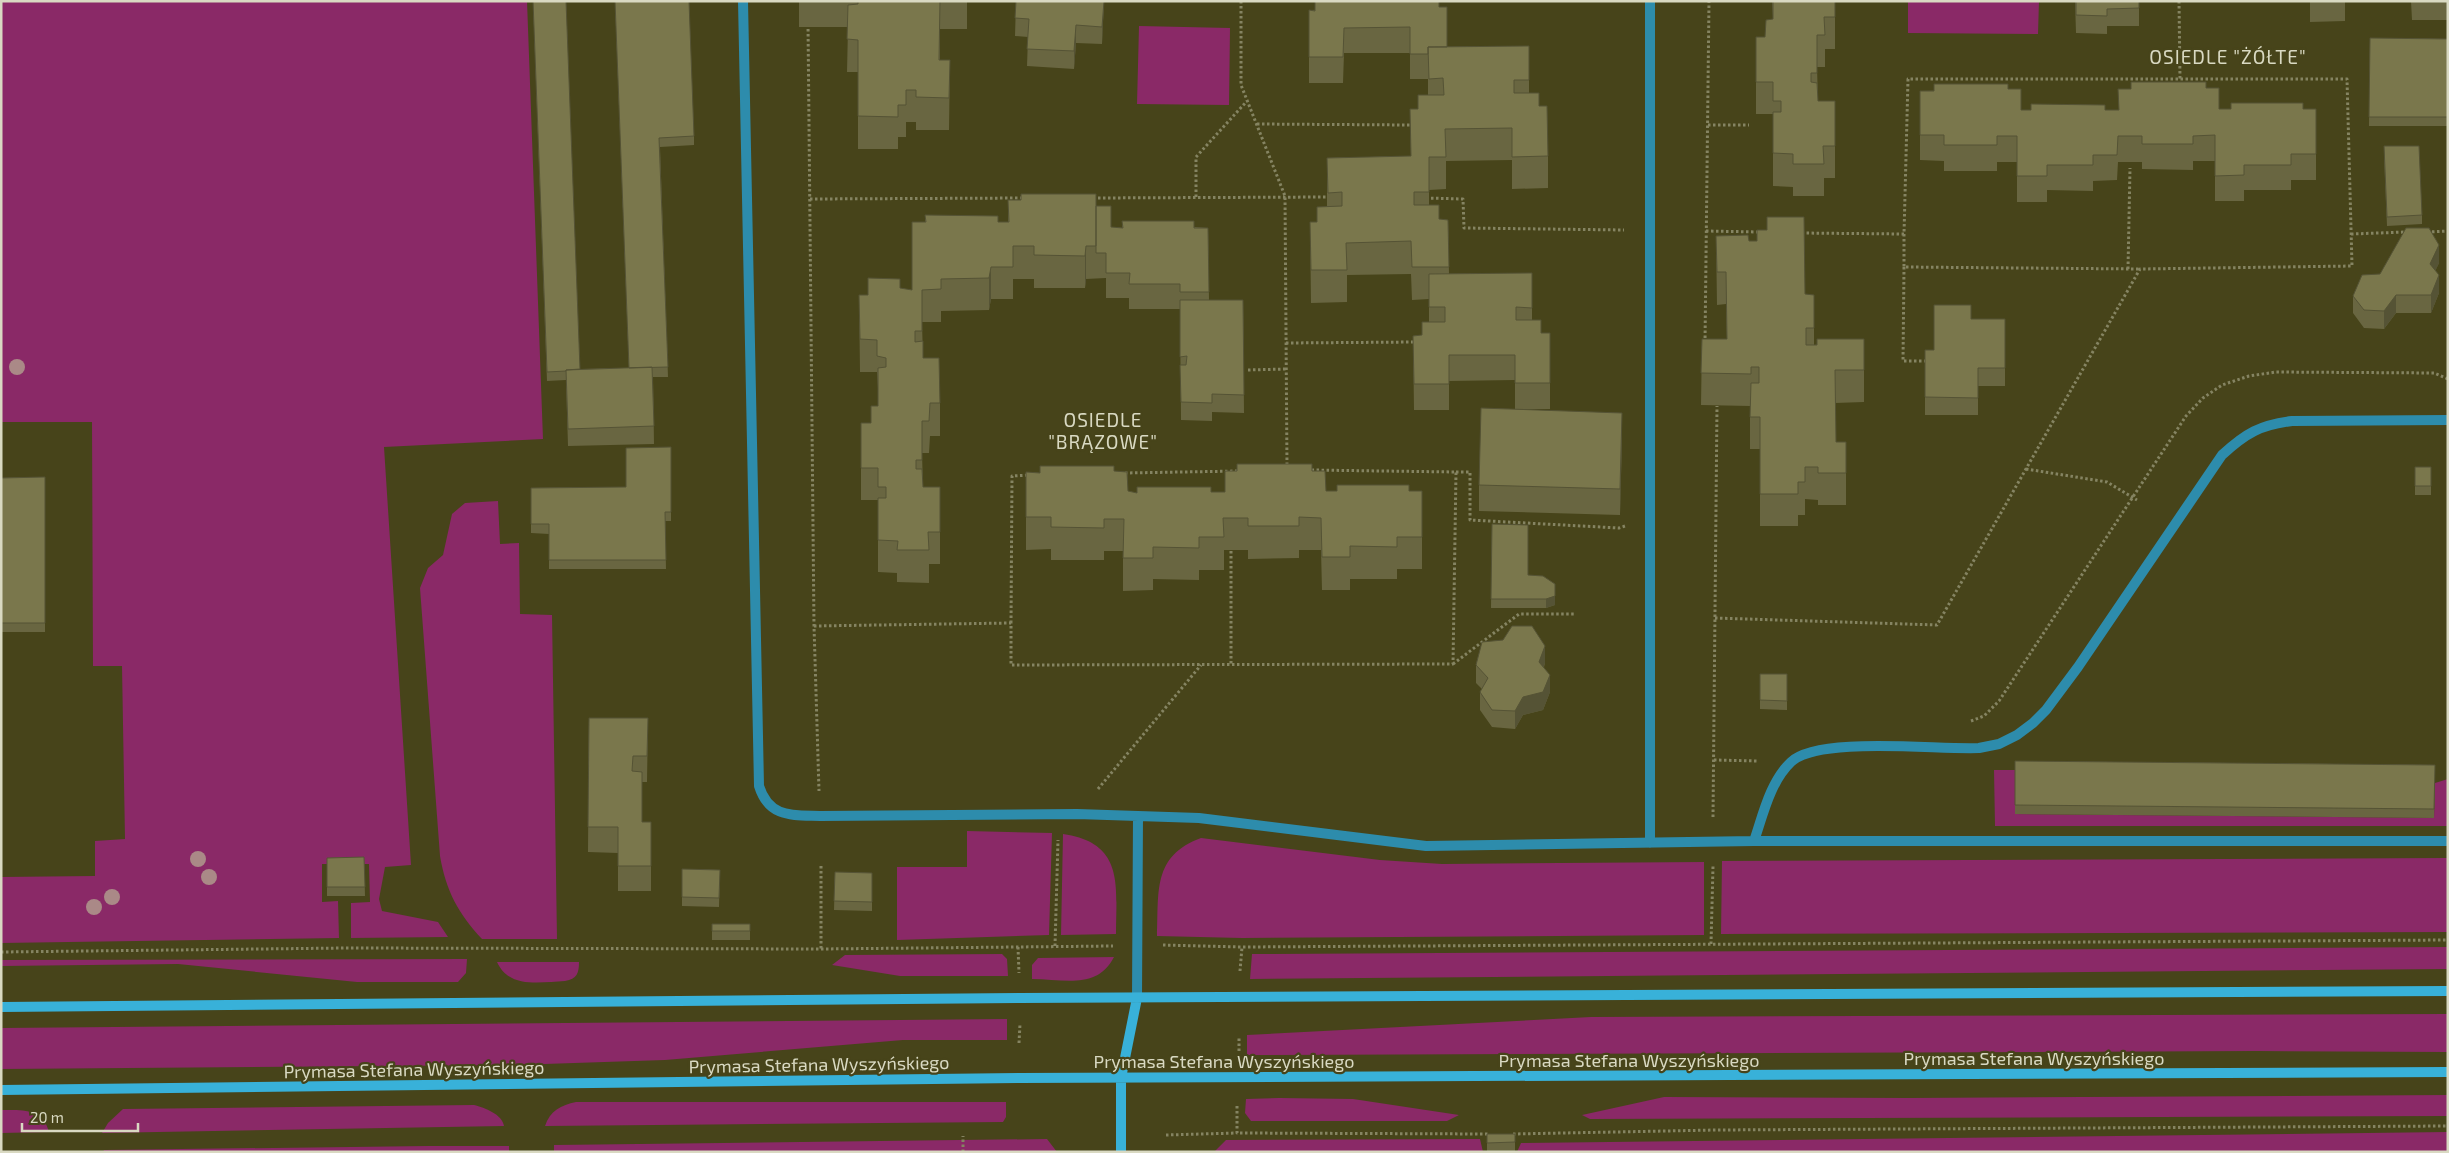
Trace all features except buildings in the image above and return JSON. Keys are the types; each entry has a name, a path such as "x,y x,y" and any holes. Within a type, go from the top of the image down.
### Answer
{"main road":[{"path":"1,1007 1137,998 2448,991"},
{"path":"1121,1152 1121,1078 1137,998"},
{"name":"Prymasa Stefana Wyszyńskiego","path":"1,1090 1121,1078 2448,1072"}],"street":[{"path":"743,1 759,786 762,798 771,808 782,813 795,815 1077,814 1222,820 1426,846 1713,841 2448,841"},
{"path":"1650,1 1650,842"},
{"path":"1754,841 1779,776 1791,761 1804,753 1833,747 1979,748 1999,744 2033,723 2046,710 2078,668 2222,455 2254,429 2292,421 2448,420"},
{"path":"1137,998 1138,816"}],"path":[{"path":"1241,1 1241,85 1286,196 1287,470 1278,470"},
{"path":"1705,347 1709,1"},
{"path":"2178,1 2180,79"},
{"path":"808,18 814,626 820,794"},
{"path":"1904,267 2140,269 2352,266 2347,78 1908,80 1904,234 1903,361 1925,361"},
{"path":"1196,197 1196,157 1247,101"},
{"path":"1257,124 1410,125"},
{"path":"1708,125 1749,125"},
{"path":"2128,269 2130,168"},
{"path":"1087,198 1335,197"},
{"path":"810,199 1028,198"},
{"path":"1424,198 1463,199 1464,228 1630,230"},
{"path":"1706,232 1766,232"},
{"path":"2352,234 2409,232"},
{"path":"2419,232 2448,232"},
{"path":"1796,233 1904,234"},
{"path":"1715,618 1937,625 2140,269"},
{"path":"1286,343 1416,342"},
{"path":"1248,370 1287,370"},
{"path":"1968,722 1984,716 1999,701 2194,407 2212,391 2229,382 2249,376 2276,372 2434,373 2448,379"},
{"path":"1711,944 1717,406"},
{"path":"2026,469 2107,482 2137,500"},
{"path":"1307,470 1470,472 1470,520 1619,528 1628,523"},
{"path":"1231,471 1231,479"},
{"path":"1122,473 1240,471"},
{"path":"1453,664 1456,472"},
{"path":"1032,475 1012,476 1011,665 1453,664 1519,614 1574,614"},
{"path":"1231,541 1231,664"},
{"path":"814,626 1011,623"},
{"path":"1055,946 1058,834 1202,665"},
{"path":"1714,760 1762,762"},
{"path":"821,866 821,949"},
{"path":"1160,945 1242,947 2448,940"},
{"path":"1,952 345,948 821,949 1118,946"},
{"path":"1018,947 1020,979"},
{"path":"1240,976 1242,947"},
{"path":"1020,1023 1020,1043"},
{"path":"1238,1057 1239,1037"},
{"path":"1237,1106 1237,1133"},
{"path":"1508,1134 1726,1130 2448,1126"},
{"path":"1166,1135 1237,1133 1498,1134"},
{"path":"963,1136 963,1152"}],"shaded area":[{"path":"1,1 527,1 543,439 384,447 411,865 385,867 379,899 382,911 438,922 448,937 351,938 351,903 370,902 369,864 322,864 322,902 338,901 339,938 1,943 1,877 95,876 95,841 125,839 122,666 93,666 92,422 1,422"},
{"path":"1908,1 2039,1 2038,34 1908,33"},
{"path":"1139,26 1230,28 1229,105 1137,104"},
{"path":"498,501 500,544 519,543 520,614 552,615 557,939 482,939 466,920 454,901 440,856 420,588 428,568 443,555 452,514 465,503"},
{"path":"1994,770 2015,770 2015,814 2434,818 2435,783 2448,779 2448,826 1995,826"},
{"path":"967,831 1052,833 1049,935 897,940 897,867 967,867"},
{"path":"1063,834 1083,839 1097,847 1107,857 1113,869 1116,884 1116,934 1061,935"},
{"path":"1201,838 1380,860 1442,864 1704,862 1704,935 1242,938 1157,936 1159,890 1161,877 1166,865 1185,846"},
{"path":"2448,858 2448,932 1721,934 1722,861"},
{"path":"2448,947 2448,969 1250,979 1252,954"},
{"path":"1002,954 1007,959 1008,976 900,976 832,965 845,955"},
{"path":"1114,957 1099,974 1089,978 1068,981 1032,979 1032,965 1038,958"},
{"path":"467,959 466,973 458,982 357,982 178,964 1,966 1,960"},
{"path":"497,962 579,962 578,972 572,979 536,983 517,980 509,976 502,971"},
{"path":"2448,1014 2448,1052 1247,1055 1247,1035 1591,1017"},
{"path":"1007,1019 1007,1040 903,1040 665,1060 514,1065 1,1069 1,1028"},
{"path":"2448,1095 2448,1116 1590,1119 1582,1115 1664,1097 1909,1098"},
{"path":"1246,1099 1353,1099 1459,1115 1447,1121 1251,1121 1245,1113"},
{"path":"576,1102 1006,1102 1006,1117 1003,1122 545,1126 553,1113 566,1105"},
{"path":"474,1105 497,1115 504,1126 102,1133 108,1123 123,1109"},
{"path":"1,1110 24,1111 37,1114 46,1124 49,1132 1,1133"},
{"path":"2448,1132 2448,1152 1517,1152 1521,1143"},
{"path":"1047,1139 1057,1152 554,1152 554,1145"},
{"path":"1480,1139 1483,1152 1214,1152 1226,1140"},
{"path":"509,1146 509,1152 103,1152 104,1150"}],"district":[{"name":"OSIEDLE \"ŻÓŁTE\"","path":"2228,56"},
{"name":"OSIEDLE \"BRĄZOWE\"","path":"1103,430"}]}
